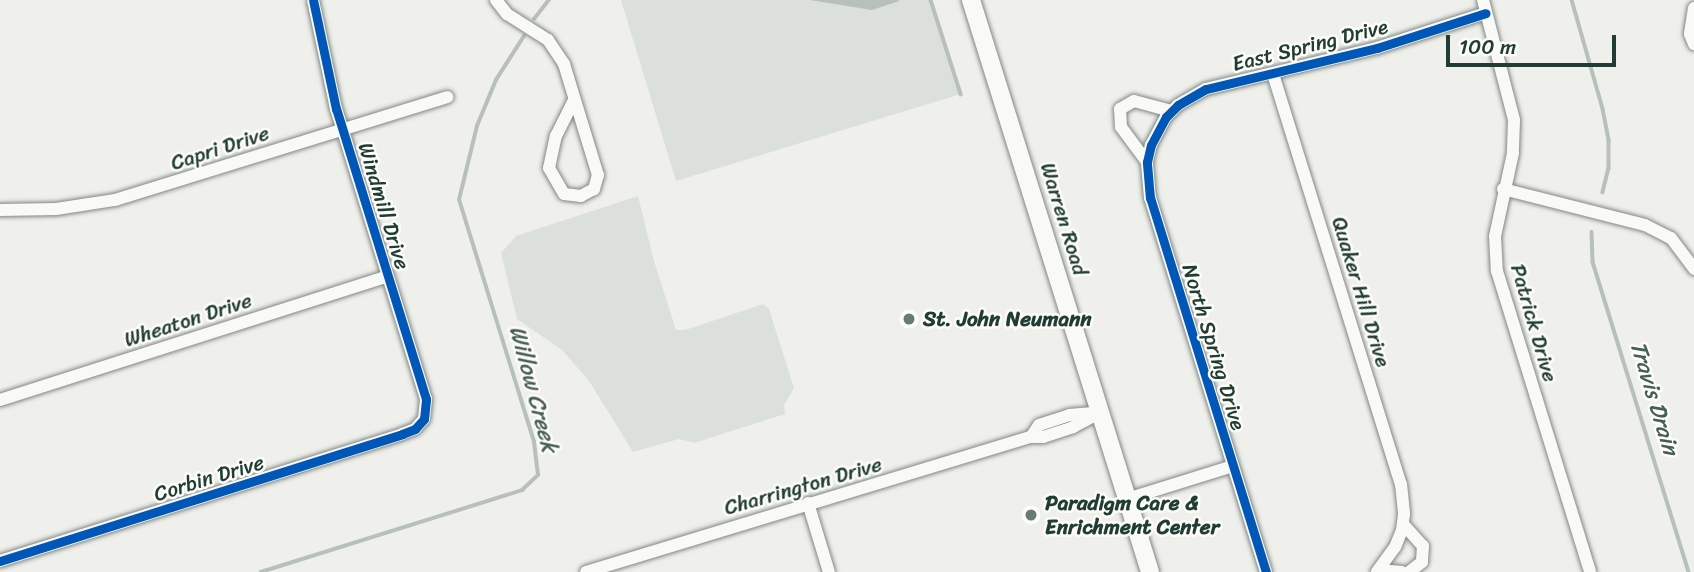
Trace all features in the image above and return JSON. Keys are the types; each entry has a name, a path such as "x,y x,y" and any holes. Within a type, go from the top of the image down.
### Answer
{"main road":[{"name":"Warren Road","path":"973,1 1150,572"}],"street":[{"name":"Windmill Drive","path":"313,0 342,129 426,399 424,419"},
{"path":"496,0 507,14 553,46 568,74 573,100 598,175 594,189 581,196 564,194 550,168 556,136 573,100"},
{"name":"East Spring Drive","path":"1156,132 1172,111 1206,89 1377,48 1484,6"},
{"name":"Patrick Drive","path":"1484,6 1514,120 1513,153 1503,188 1495,236 1497,271 1590,572"},
{"path":"1694,8 1690,34 1694,44"},
{"name":"Quaker Hill Drive","path":"1273,74 1401,484 1403,524 1395,547 1378,571"},
{"name":"Capri Drive","path":"0,210 57,209 115,200 446,97"},
{"path":"1147,162 1121,127 1120,109 1134,101 1172,111"},
{"name":"North Spring Drive","path":"1156,132 1147,162 1150,198 1266,572"},
{"path":"1503,188 1645,225 1671,239 1694,269"},
{"name":"Wheaton Drive","path":"0,400 388,276"},
{"name":"Charrington Drive","path":"586,572 1031,437 1043,437 1073,427 1099,412"},
{"name":"Corbin Drive","path":"0,561 402,434 415,429 424,419"},
{"path":"1127,499 1233,466"},
{"path":"808,503 829,572"},
{"path":"1403,524 1423,546 1422,562 1409,572"},
{"name":"Quaker Hill Drive","path":"1378,571 1402,572"}],"shaded area":[{"path":"621,0 932,0 961,94 676,181"},
{"path":"810,0 899,0 899,1 872,10"},
{"path":"638,196 654,261 676,330 685,330 763,304 769,309 794,388 784,405 785,414 694,443 679,439 633,452 589,381 562,350 517,319 501,253 516,236"}],"waterway":[{"name":"Willow Creek","path":"534,19 549,0"},
{"path":"931,0 961,94"},
{"name":"Travis Drain","path":"1572,0 1603,109 1609,141 1609,168 1603,192"},
{"name":"Willow Creek","path":"261,572 522,490 538,475 534,442 459,200 477,126 496,80 524,36"},
{"name":"Travis Drain","path":"1592,232 1593,262 1689,572"}],"cycle path":[{"path":"0,561 402,434 415,429 424,419 426,399 336,109 313,0"},
{"path":"1266,572 1150,198 1147,162 1151,145 1166,117 1178,105 1206,89 1377,48 1486,13"}],"place":[{"name":"St. John Neumann","path":"909,319"},
{"name":"Paradigm Care & Enrichment Center","path":"1031,515"}]}
